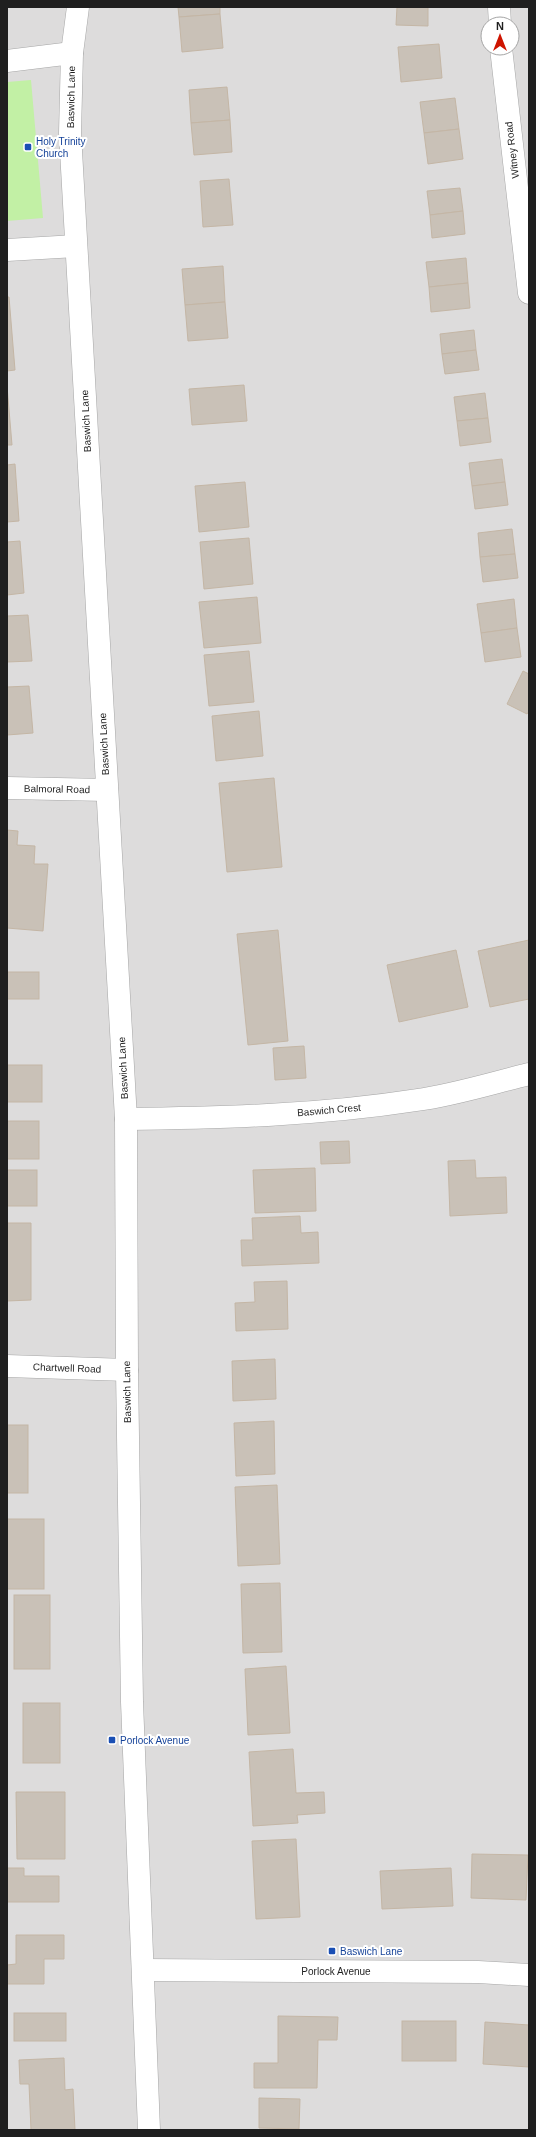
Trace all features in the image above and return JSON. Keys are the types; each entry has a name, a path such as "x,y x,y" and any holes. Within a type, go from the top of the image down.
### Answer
{"street":[{"name":"Baswich Lane","path":"78,7 72,53 70,133 126,1120 127,1370 132,1702 149,2130"},
{"path":"7,61 72,53"},
{"name":"Witney Road","path":"502,56 526,251 529,293"},
{"path":"7,250 76,246"},
{"name":"Balmoral Road","path":"7,788 107,790"},
{"name":"Baswich Crest","path":"126,1120 224,1118 344,1110 419,1100 529,1074"},
{"name":"Chartwell Road","path":"7,1366 127,1370"},
{"name":"Porlock Avenue","path":"143,1970 478,1972 529,1975"}],"shaded area":[{"path":"7,7 529,7 529,2130 7,2130"}],"green space":[{"path":"31,80 43,218 7,221 7,82"}],"building":[{"path":"178,7 220,7 220,14 179,17"},
{"path":"397,7 428,7 428,26 396,25"},
{"path":"220,14 223,48 182,52 179,17"},
{"path":"439,44 442,78 401,82 398,47"},
{"path":"227,87 230,120 191,123 189,90"},
{"path":"455,98 459,129 424,133 420,102"},
{"path":"230,120 232,152 194,155 191,123"},
{"path":"459,129 463,159 428,164 424,133"},
{"path":"229,179 233,225 203,227 200,181"},
{"path":"460,188 463,211 430,215 427,191"},
{"path":"463,211 465,234 432,238 430,215"},
{"path":"466,258 468,283 429,287 426,262"},
{"path":"223,266 225,302 185,305 182,269"},
{"path":"468,283 470,308 431,312 429,287"},
{"path":"7,297 9,297 15,370 7,371"},
{"path":"225,302 228,338 188,341 185,305"},
{"path":"474,330 476,350 442,354 440,334"},
{"path":"476,350 479,370 445,374 442,354"},
{"path":"244,385 247,421 192,425 189,389"},
{"path":"7,386 12,445 7,445"},
{"path":"485,393 488,418 457,421 454,397"},
{"path":"488,418 491,442 460,446 457,421"},
{"path":"502,459 505,482 472,486 469,463"},
{"path":"15,464 19,521 7,522 7,465"},
{"path":"245,482 249,527 199,532 195,486"},
{"path":"505,482 508,505 475,509 472,486"},
{"path":"512,529 515,554 480,557 478,533"},
{"path":"249,538 253,584 204,589 200,542"},
{"path":"20,541 24,593 7,595 7,542"},
{"path":"515,554 518,578 483,582 480,557"},
{"path":"257,597 261,643 204,648 199,602"},
{"path":"514,599 517,628 481,633 477,604"},
{"path":"28,615 32,661 7,662 7,616"},
{"path":"517,628 521,657 485,662 481,633"},
{"path":"249,651 254,702 209,706 204,655"},
{"path":"523,671 529,674 529,711 527,714 507,704"},
{"path":"29,686 33,733 7,735 7,687"},
{"path":"259,711 263,756 216,761 212,716"},
{"path":"274,778 282,867 227,872 219,783"},
{"path":"7,830 18,831 17,845 35,846 34,864 48,864 43,931 7,928"},
{"path":"278,930 288,1041 248,1045 237,934"},
{"path":"529,940 529,999 490,1007 478,951"},
{"path":"456,950 468,1007 399,1022 387,965"},
{"path":"7,972 39,972 39,999 7,999"},
{"path":"304,1046 306,1078 275,1080 273,1048"},
{"path":"7,1065 42,1065 42,1102 7,1102"},
{"path":"7,1121 39,1121 39,1159 7,1159"},
{"path":"349,1141 350,1163 321,1164 320,1142"},
{"path":"475,1160 476,1178 506,1177 507,1213 450,1216 448,1161"},
{"path":"315,1168 316,1211 255,1213 253,1170"},
{"path":"7,1170 37,1170 37,1206 7,1206"},
{"path":"300,1216 301,1233 318,1232 319,1263 242,1266 241,1240 253,1240 252,1218"},
{"path":"7,1223 31,1223 31,1300 7,1301"},
{"path":"287,1281 288,1329 236,1331 235,1303 255,1302 254,1282"},
{"path":"275,1359 276,1399 233,1401 232,1361"},
{"path":"274,1421 275,1474 236,1476 234,1423"},
{"path":"7,1425 28,1425 28,1493 7,1493"},
{"path":"277,1485 280,1564 238,1566 235,1487"},
{"path":"7,1519 44,1519 44,1589 7,1589"},
{"path":"280,1583 282,1652 243,1653 241,1584"},
{"path":"14,1595 50,1595 50,1669 14,1669"},
{"path":"286,1666 290,1733 248,1735 245,1669"},
{"path":"23,1703 60,1703 60,1763 23,1763"},
{"path":"293,1749 296,1793 324,1792 325,1813 297,1815 298,1823 253,1826 249,1752"},
{"path":"16,1792 65,1792 65,1859 17,1859"},
{"path":"296,1839 300,1917 256,1919 252,1841"},
{"path":"472,1854 528,1855 526,1900 471,1898"},
{"path":"7,1868 24,1868 24,1876 59,1876 59,1902 7,1902"},
{"path":"451,1868 453,1906 382,1909 380,1871"},
{"path":"16,1935 64,1935 64,1959 44,1959 44,1984 7,1984 7,1965 16,1964"},
{"path":"14,2013 66,2013 66,2041 14,2041"},
{"path":"278,2016 338,2017 337,2040 318,2040 317,2088 254,2088 254,2063 278,2063"},
{"path":"402,2021 456,2021 456,2061 402,2061"},
{"path":"485,2022 529,2025 529,2067 483,2064"},
{"path":"64,2058 65,2090 73,2089 75,2130 31,2130 29,2084 20,2084 19,2060"},
{"path":"259,2098 300,2099 299,2129 259,2128"}],"place":[{"name":"Holy Trinity Church","path":"28,147"},
{"name":"Porlock Avenue","path":"112,1740"},
{"name":"Baswich Lane","path":"332,1951"}]}
